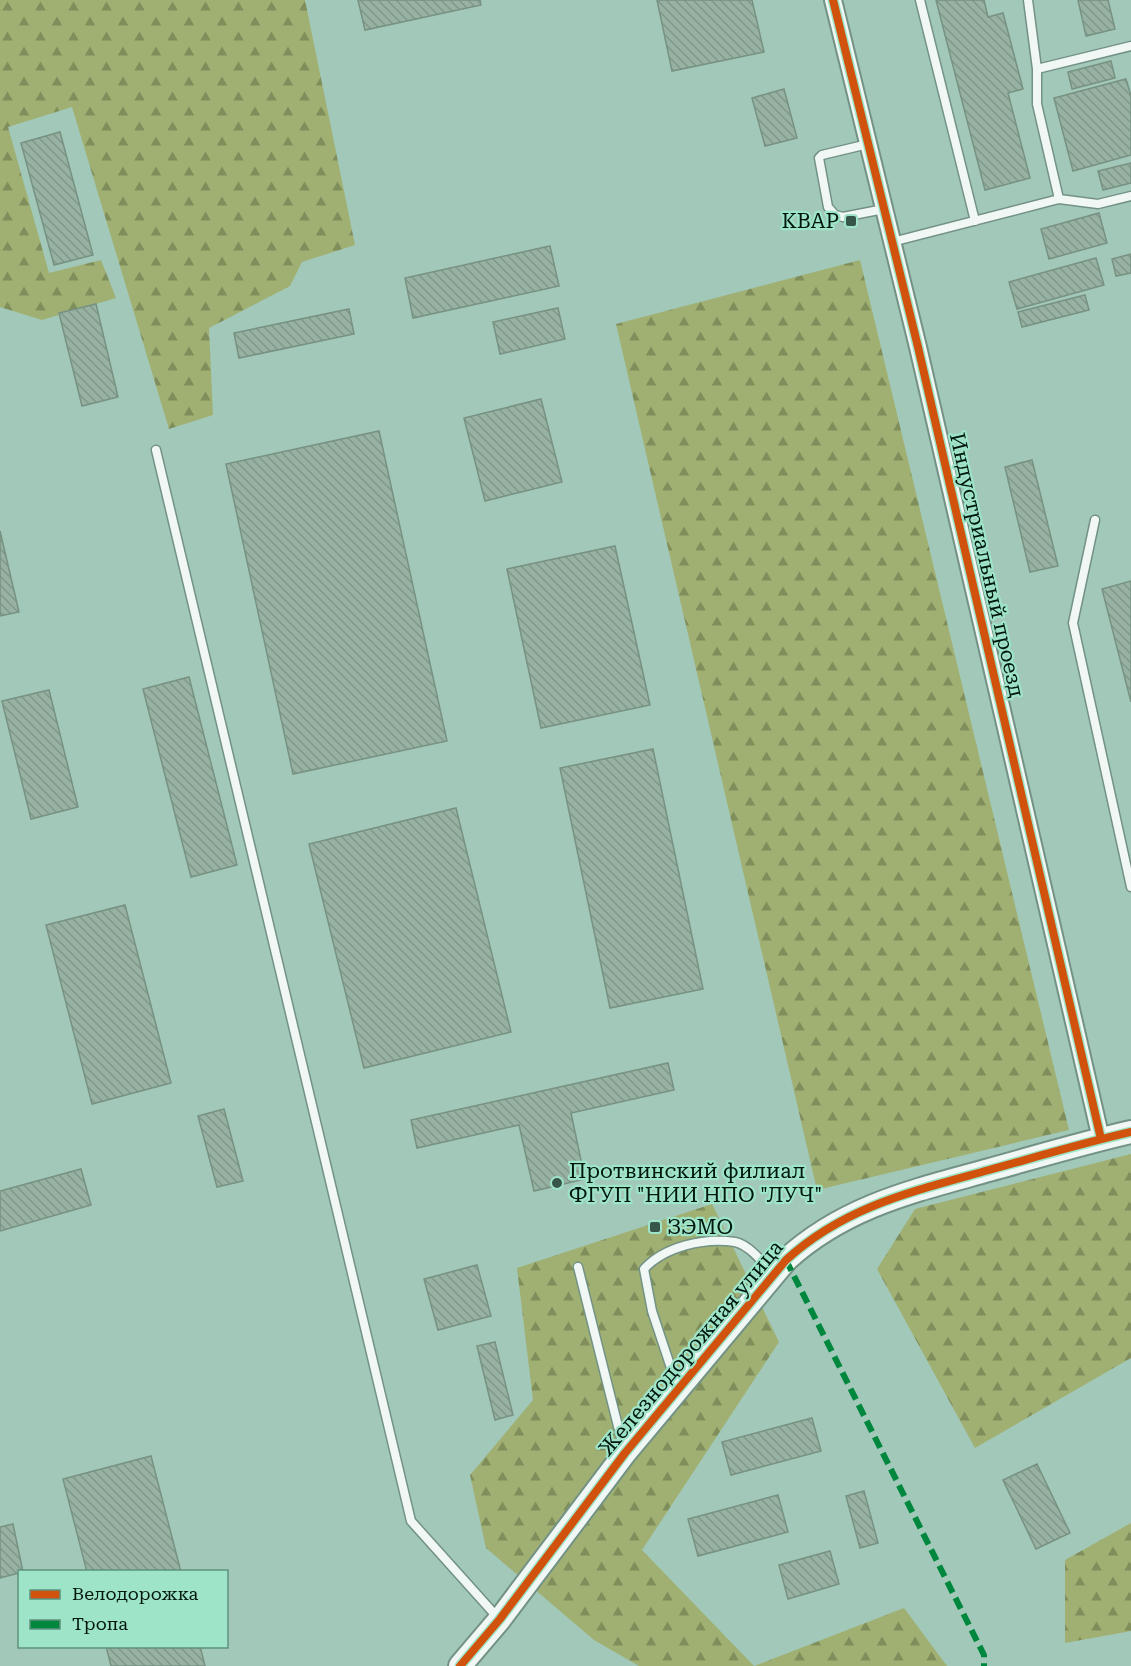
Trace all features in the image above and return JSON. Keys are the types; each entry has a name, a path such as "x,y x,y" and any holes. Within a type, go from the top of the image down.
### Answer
{"street":[{"name":"Индустриальный проезд","path":"833,0 892,242 1101,1139"},
{"name":"Железнодорожная улица","path":"460,1666 500,1620 625,1453 773,1276 807,1241 840,1220 891,1197 1131,1132"}],"lane":[{"path":"920,0 975,220"},
{"path":"1028,0 1036,69 1037,104 1059,199"},
{"path":"1036,69 1131,46"},
{"path":"868,144 822,155 819,158 828,207 835,215 843,217 884,209"},
{"path":"892,242 1059,199 1098,204 1131,196"},
{"path":"156,450 411,1521 500,1620"},
{"path":"1095,520 1073,623 1131,887"},
{"path":"678,1389 652,1311 644,1269 655,1257 691,1244 736,1242 760,1258 773,1276"},
{"path":"578,1267 625,1453"}],"green space":[{"path":"0,0 305,0 355,245 302,262 290,286 209,328 213,415 169,429 72,107 8,127 49,273 101,260 116,298 42,320 0,307"},
{"path":"860,260 1069,1130 817,1190 616,324"},
{"path":"1131,1154 1131,1358 975,1448 877,1269 915,1209"},
{"path":"712,1204 779,1342 642,1550 754,1666 639,1666 594,1640 486,1548 470,1475 533,1400 517,1268"},
{"path":"1131,1523 1131,1631 1065,1643 1065,1560"},
{"path":"904,1608 947,1666 754,1666"}],"building":[{"path":"358,0 480,0 481,5 365,30"},
{"path":"657,0 752,0 764,52 672,71"},
{"path":"936,0 984,0 988,17 1003,13 1023,89 1008,93 1030,178 985,190"},
{"path":"1078,0 1108,0 1115,29 1086,36"},
{"path":"1111,61 1115,78 1072,89 1068,72"},
{"path":"1126,79 1131,96 1131,155 1073,171 1054,98"},
{"path":"784,89 797,138 765,146 752,98"},
{"path":"60,132 93,255 54,265 21,143"},
{"path":"1131,163 1131,183 1103,190 1098,171"},
{"path":"1099,213 1107,243 1049,259 1041,229"},
{"path":"550,246 559,286 413,318 405,278"},
{"path":"1131,254 1131,273 1116,276 1112,259"},
{"path":"1096,258 1104,285 1017,309 1009,282"},
{"path":"1085,295 1089,310 1022,327 1018,312"},
{"path":"96,304 118,397 82,406 59,313"},
{"path":"558,308 565,339 500,354 493,322"},
{"path":"349,309 354,334 239,358 234,333"},
{"path":"541,399 562,482 485,501 464,418"},
{"path":"379,431 447,741 293,774 226,464"},
{"path":"1032,460 1058,566 1030,572 1005,467"},
{"path":"0,531 19,612 0,616"},
{"path":"615,546 650,705 541,728 507,569"},
{"path":"1131,581 1131,702 1102,589"},
{"path":"189,677 237,865 191,877 143,689"},
{"path":"49,690 78,807 31,819 2,701"},
{"path":"653,749 703,989 610,1008 560,768"},
{"path":"456,808 511,1032 364,1068 309,844"},
{"path":"125,905 171,1083 92,1104 46,925"},
{"path":"668,1063 674,1090 571,1113 585,1179 534,1191 519,1125 417,1148 411,1120"},
{"path":"224,1109 243,1181 217,1187 198,1116"},
{"path":"81,1169 91,1205 0,1231 0,1191"},
{"path":"477,1265 491,1316 438,1330 424,1279"},
{"path":"495,1342 513,1415 495,1420 477,1346"},
{"path":"812,1418 821,1451 731,1475 722,1442"},
{"path":"151,1456 180,1570 86,1570 63,1479"},
{"path":"1037,1464 1070,1533 1036,1549 1003,1480"},
{"path":"864,1491 878,1543 860,1548 846,1496"},
{"path":"778,1495 788,1532 698,1556 688,1519"},
{"path":"13,1524 23,1570 0,1578 0,1527"},
{"path":"830,1551 839,1584 788,1599 779,1565"},
{"path":"106,1648 200,1648 205,1666 111,1666"}],"marked path":[{"path":"786,1260 984,1655 984,1666"}],"cycle path":[{"path":"833,0 918,347 1101,1139"},
{"path":"460,1666 500,1619 625,1453 786,1260 809,1241 856,1213 907,1193 1131,1132"}],"place":[{"name":"КВАР","path":"851,221"},
{"name":"Протвинский филиал ФГУП \"НИИ НПО \"ЛУЧ\"","path":"557,1183"},
{"name":"ЗЭМО","path":"655,1227"}]}
